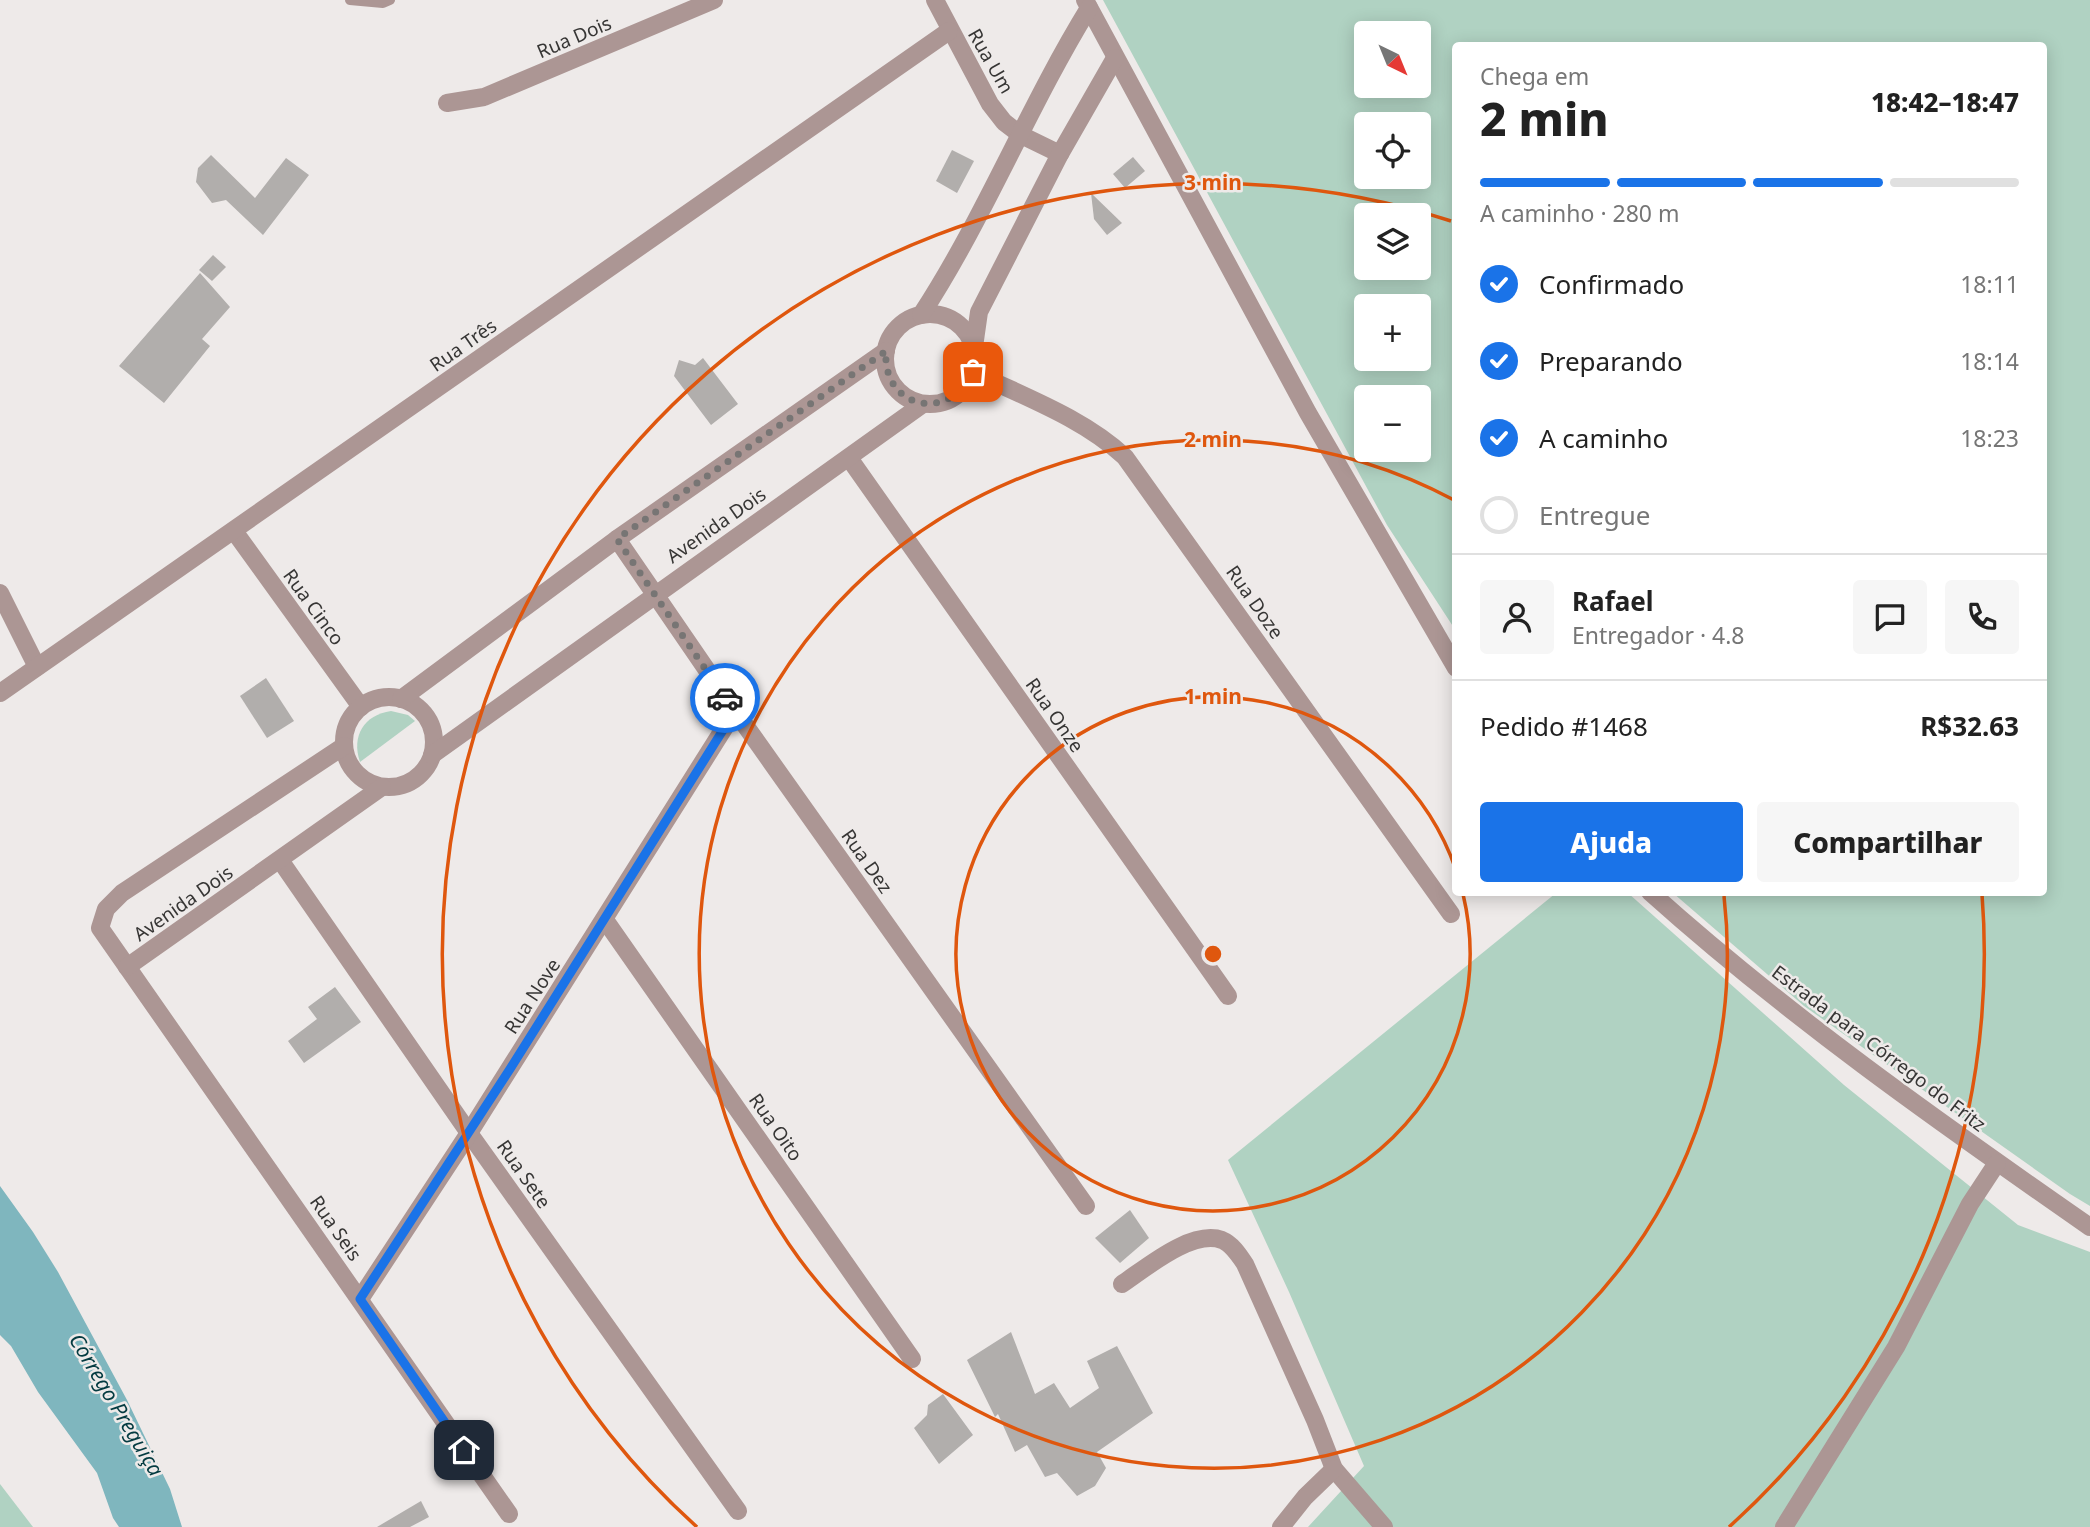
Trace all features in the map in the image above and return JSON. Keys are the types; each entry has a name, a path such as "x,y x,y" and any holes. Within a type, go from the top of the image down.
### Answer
{"street":[{"name":"Rua Dois","path":"447,103 484,97 714,0"},
{"name":"Rua Um","path":"934,0 990,104 1004,122 1021,135 1060,154"},
{"path":"1087,4 1308,413 1452,661"},
{"path":"921,315 1021,135 1087,4"},
{"name":"Rua Três","path":"0,694 949,31"},
{"path":"973,372 979,312 1060,154 1115,58"},
{"path":"923,404 911,400 892,383 885,363 886,351 894,331 902,323 921,315 942,316 952,319 968,335 974,347"},
{"path":"401,699 617,539 886,351"},
{"name":"Avenida Dois","path":"344,746 122,893 106,909 100,928 127,967 382,787 395,787 418,777 432,755 923,404 948,400 968,384 973,372"},
{"name":"Rua Doze","path":"973,372 1084,426 1108,441 1125,457 1451,914"},
{"name":"Rua Onze","path":"849,458 1228,996"},
{"name":"Rua Cinco","path":"234,531 361,707"},
{"name":"Rua Dez","path":"617,539 653,595 1086,1206"},
{"path":"0,593 37,667"},
{"path":"382,787 359,776 351,766 344,746 348,724 361,707 380,698 401,699 419,708 428,718 434,743 432,755"},
{"name":"Rua Nove","path":"360,1299 605,920 735,711"},
{"name":"Rua Sete","path":"280,860 469,1133 738,1511"},
{"name":"Estrada para Córrego do Fritz","path":"1654,896 1699,937 1809,1024 1997,1163 2090,1227"},
{"name":"Rua Oito","path":"605,920 912,1359"},
{"name":"Rua Seis","path":"127,967 509,1514"},
{"path":"1784,1527 1896,1347 1970,1204 1997,1163"},
{"path":"1122,1284 1186,1243 1209,1237 1224,1241 1236,1251 1245,1264 1335,1469 1384,1527"},
{"path":"1281,1527 1305,1497 1335,1469"}],"lane":[{"path":"350,0 383,3 390,0"}],"green space":[{"path":"1103,0 2090,0 2090,1206 1804,1006 1676,896 2047,896 2047,42 1452,42 1452,625 1387,525"},
{"path":"391,711 408,715 415,721 360,762 357,744 362,728 374,717"},
{"path":"1552,896 1631,896 1844,1085 2018,1225 2090,1252 2090,1527 1308,1527 1364,1466 1289,1292 1228,1160"},
{"path":"0,1484 33,1527 0,1527"}],"water":[{"name":"Córrego Preguiça","path":"0,1186 58,1272 127,1400 170,1489 182,1527 119,1527 113,1518 97,1473 38,1392 11,1346 0,1335"}],"building":[{"path":"952,150 974,161 957,193 936,181"},
{"path":"211,155 255,198 286,158 309,175 263,235 226,200 212,203 196,182 198,168"},
{"path":"1133,157 1145,171 1125,188 1113,174"},
{"path":"1091,193 1122,223 1107,235 1094,219"},
{"path":"213,255 226,267 212,281 199,270"},
{"path":"200,273 230,307 202,339 210,346 164,403 119,366"},
{"path":"703,358 738,404 711,425 674,376 679,360 695,365"},
{"path":"266,678 294,721 267,738 240,696"},
{"path":"335,987 361,1022 304,1063 288,1041 317,1019 308,1007"},
{"path":"1130,1210 1149,1238 1120,1263 1095,1238"},
{"path":"1011,1332 1035,1394 1054,1383 1070,1408 1099,1388 1087,1361 1117,1346 1153,1413 1097,1452 1106,1468 1095,1486 1077,1496 1057,1473 1045,1477 1027,1445 1015,1452 998,1414 995,1417 967,1360"},
{"path":"943,1394 973,1435 939,1464 914,1428 927,1415 928,1405"},
{"path":"421,1501 429,1517 410,1527 377,1527"}],"way so far":[{"path":"725,698 617,539 886,351 885,363 892,383 900,393 923,404 936,404 959,393 968,384 973,372"}],"route":[{"path":"464,1450 360,1299 510,1069 735,711 725,698"}]}
